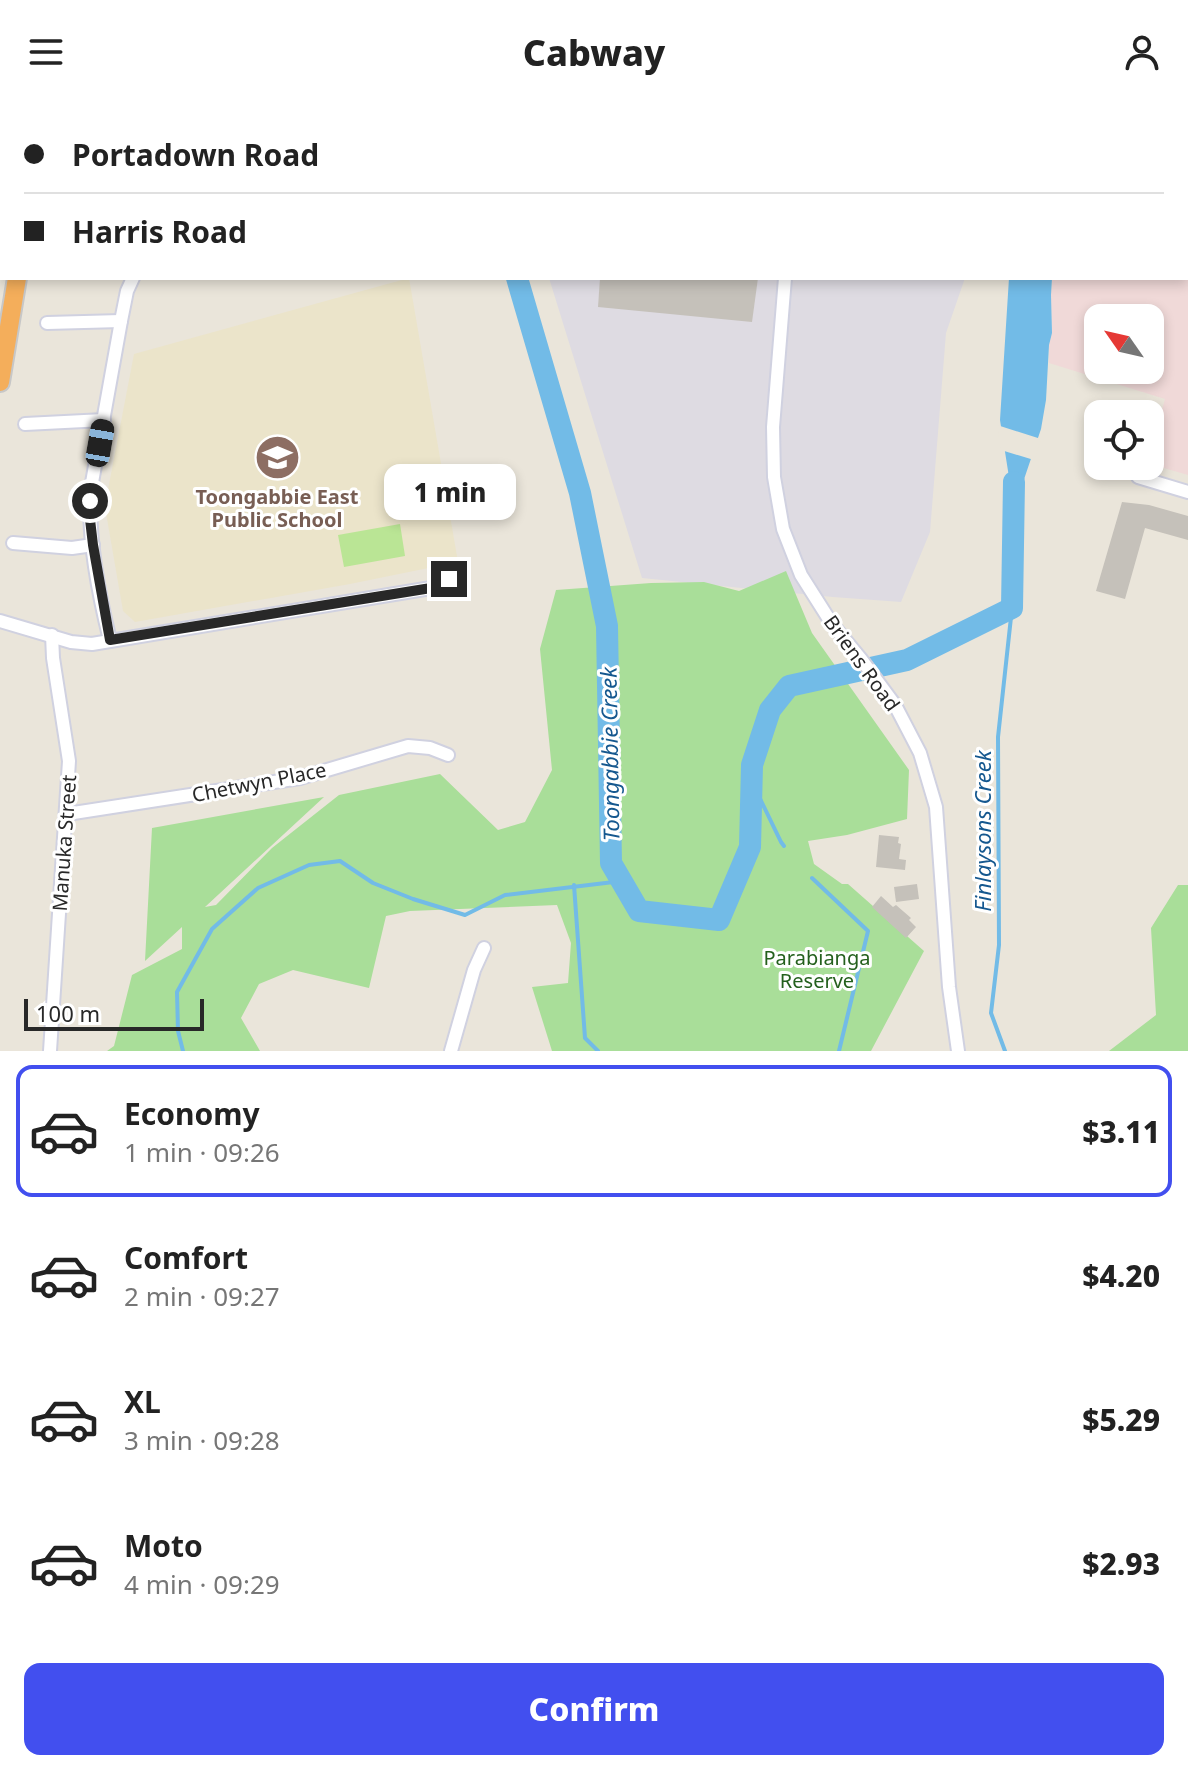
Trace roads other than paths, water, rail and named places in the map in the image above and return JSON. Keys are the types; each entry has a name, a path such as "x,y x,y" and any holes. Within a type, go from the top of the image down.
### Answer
{"highway":[{"path":"0,382 17,280"}],"street":[{"path":"110,640 89,511 121,321 132,280"},
{"name":"Briens Road","path":"785,280 773,427 774,477 783,529 801,575 832,624 895,705 920,753 936,807 949,987 958,1051"},
{"path":"47,323 121,321"},
{"path":"25,424 104,420"},
{"path":"1148,480 1188,492"},
{"path":"13,543 72,548 93,545"},
{"path":"0,621 71,642 92,644 431,588 449,579"},
{"name":"Manuka Street","path":"50,1051 69,761 52,635"},
{"name":"Chetwyn Place","path":"67,814 300,778 408,746 430,748 448,755"},
{"path":"451,1051 474,970 484,948"}],"water":[{"path":"1009,280 1052,280 1052,333 1046,400 1041,429 1014,509 1000,420"}],"waterway":[{"name":"Toongabbie Creek","path":"518,280 580,493 607,626 611,863 639,911 719,920 750,847 752,765 770,710 789,686 907,660 1012,608 1014,482"},
{"name":"Finlaysons Creek","path":"1005,1051 991,1013 999,945 998,737 1012,608"},
{"path":"751,780 784,846"},
{"path":"183,1051 178,1031 177,992 212,929 258,888 309,865 340,861 373,883 465,915 505,895 622,881"},
{"path":"812,878 868,931 839,1051"},
{"path":"574,885 585,1038 598,1051"}],"place":[{"name":"Toongabbie East Public School","path":"277,457"}],"park label":[{"name":"Parabianga Reserve","path":"817,968"}]}
